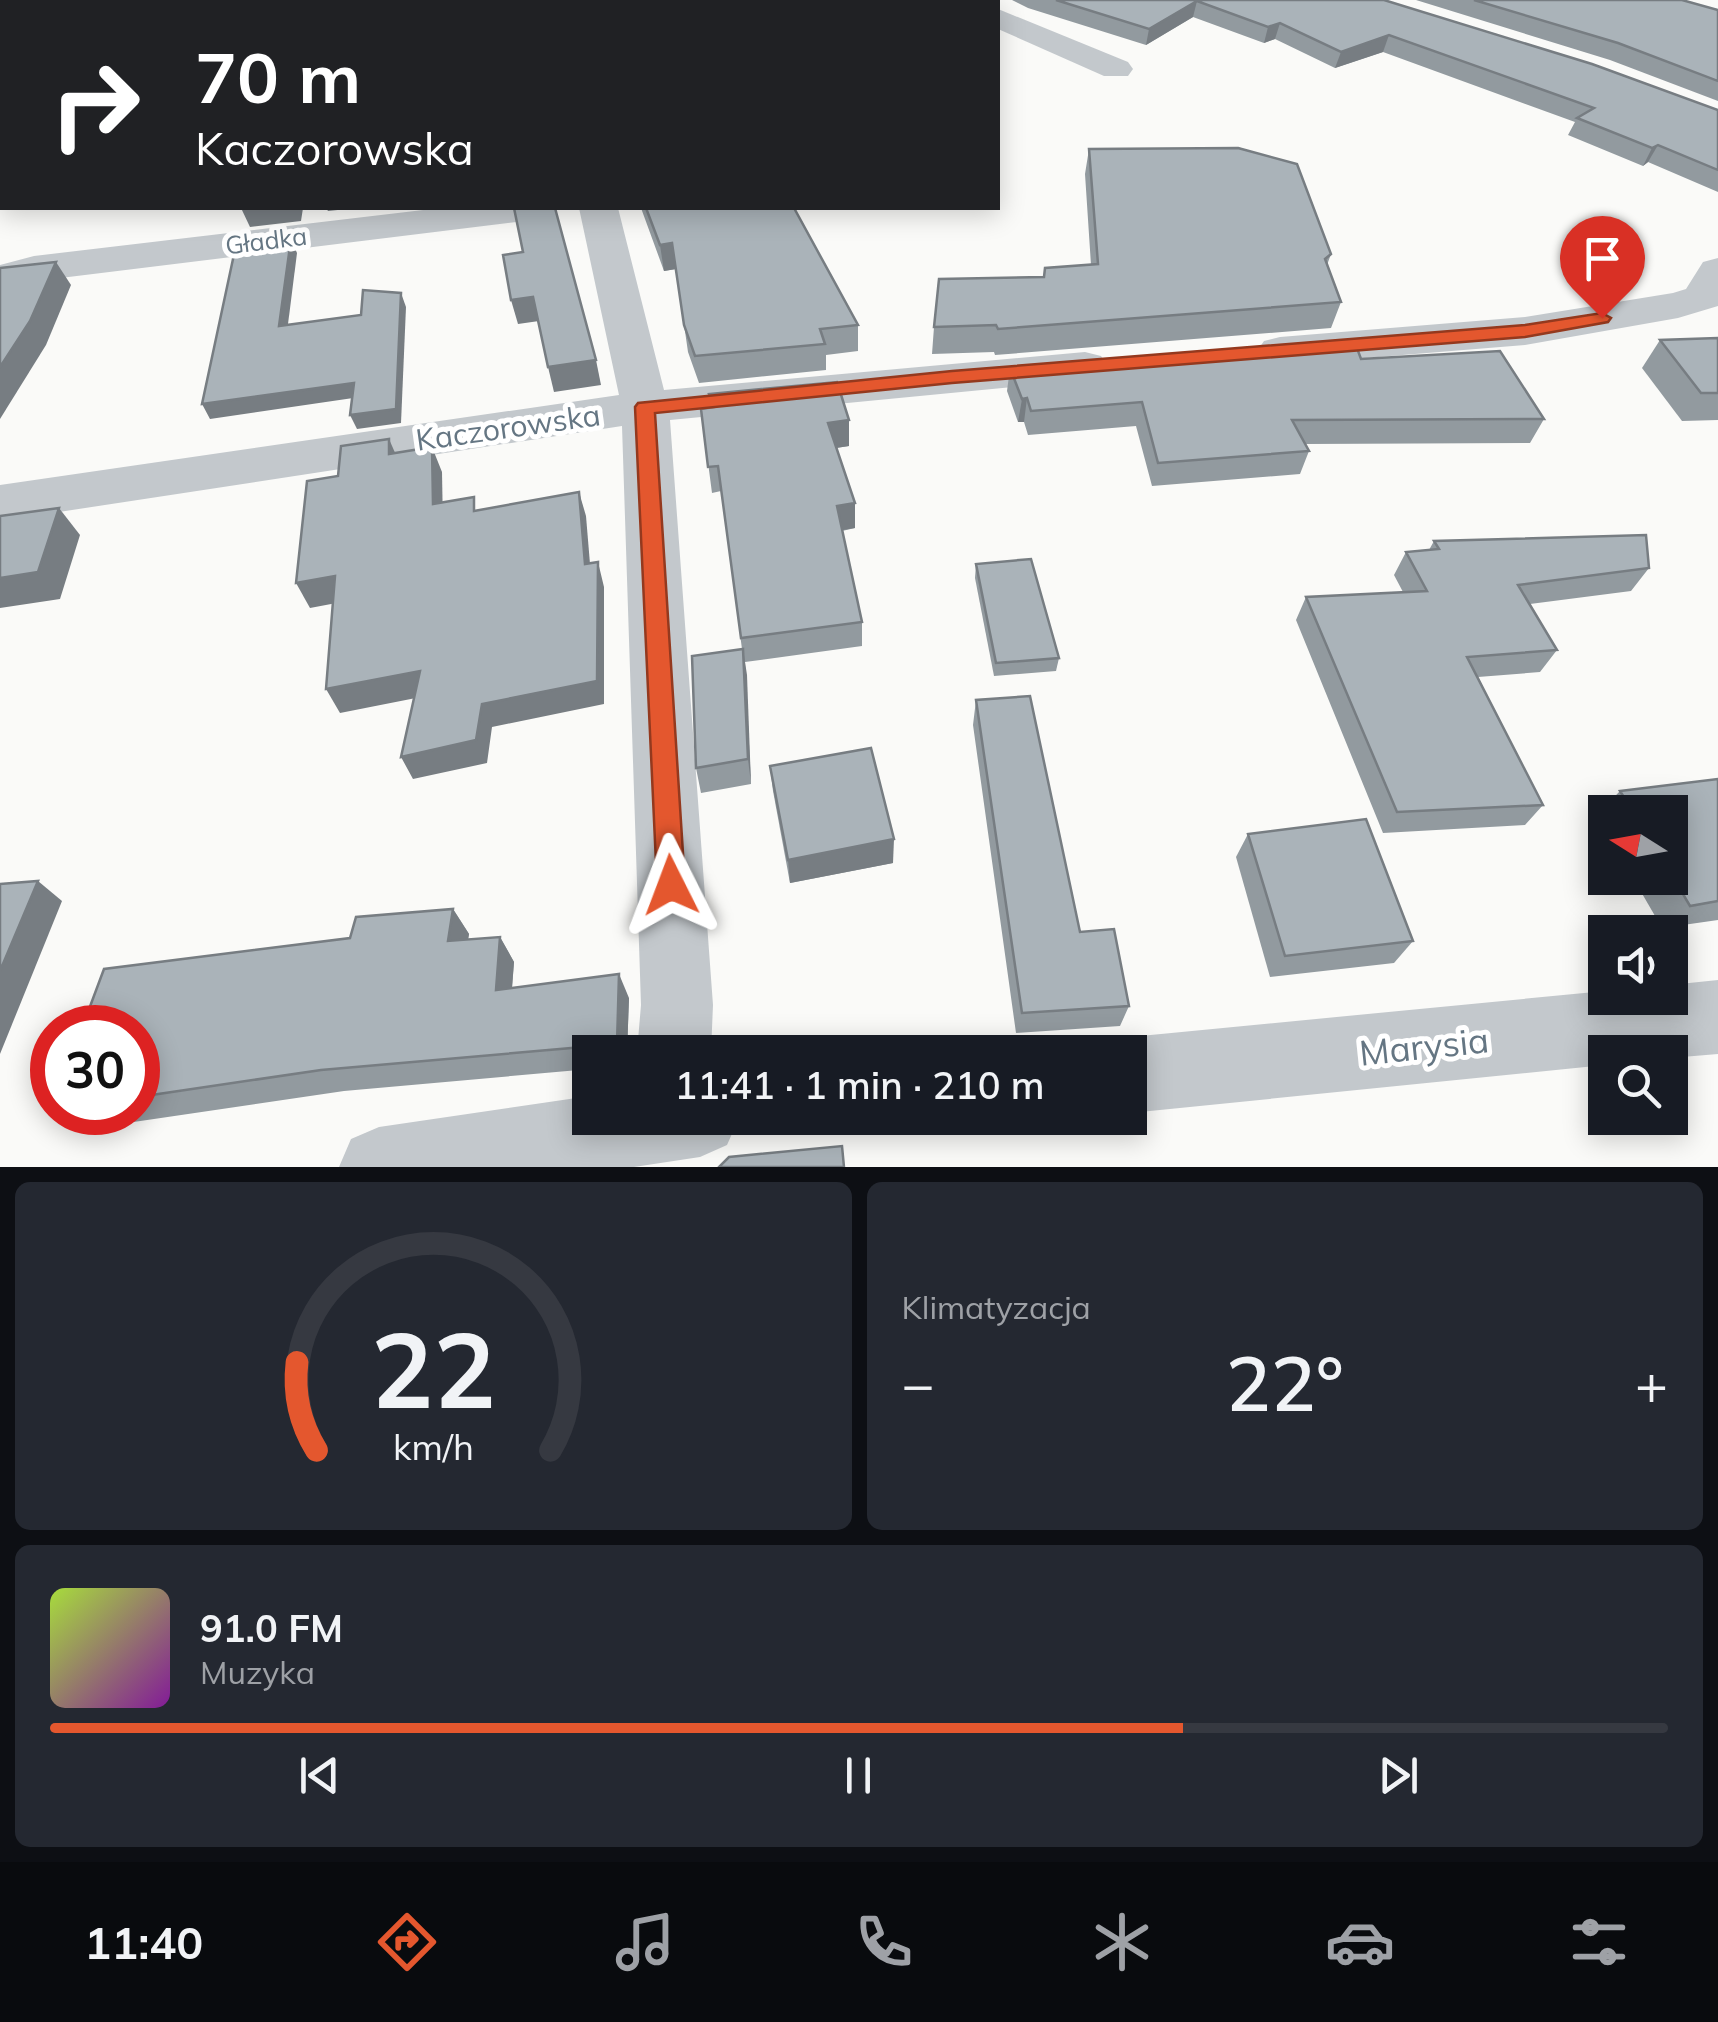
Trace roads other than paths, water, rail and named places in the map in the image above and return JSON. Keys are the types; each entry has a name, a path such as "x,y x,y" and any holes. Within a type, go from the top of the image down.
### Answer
{"street":[{"path":"1000,19 1116,69"},
{"name":"Gładka","path":"0,278 34,269 517,210"},
{"path":"598,210 645,407 676,1035"},
{"path":"1228,355 1525,331 1713,294"},
{"name":"Kaczorowska","path":"0,502 645,407 1130,362"},
{"name":"Marysia","path":"1147,1073 1718,1017"},
{"path":"378,1167 572,1133"}]}
